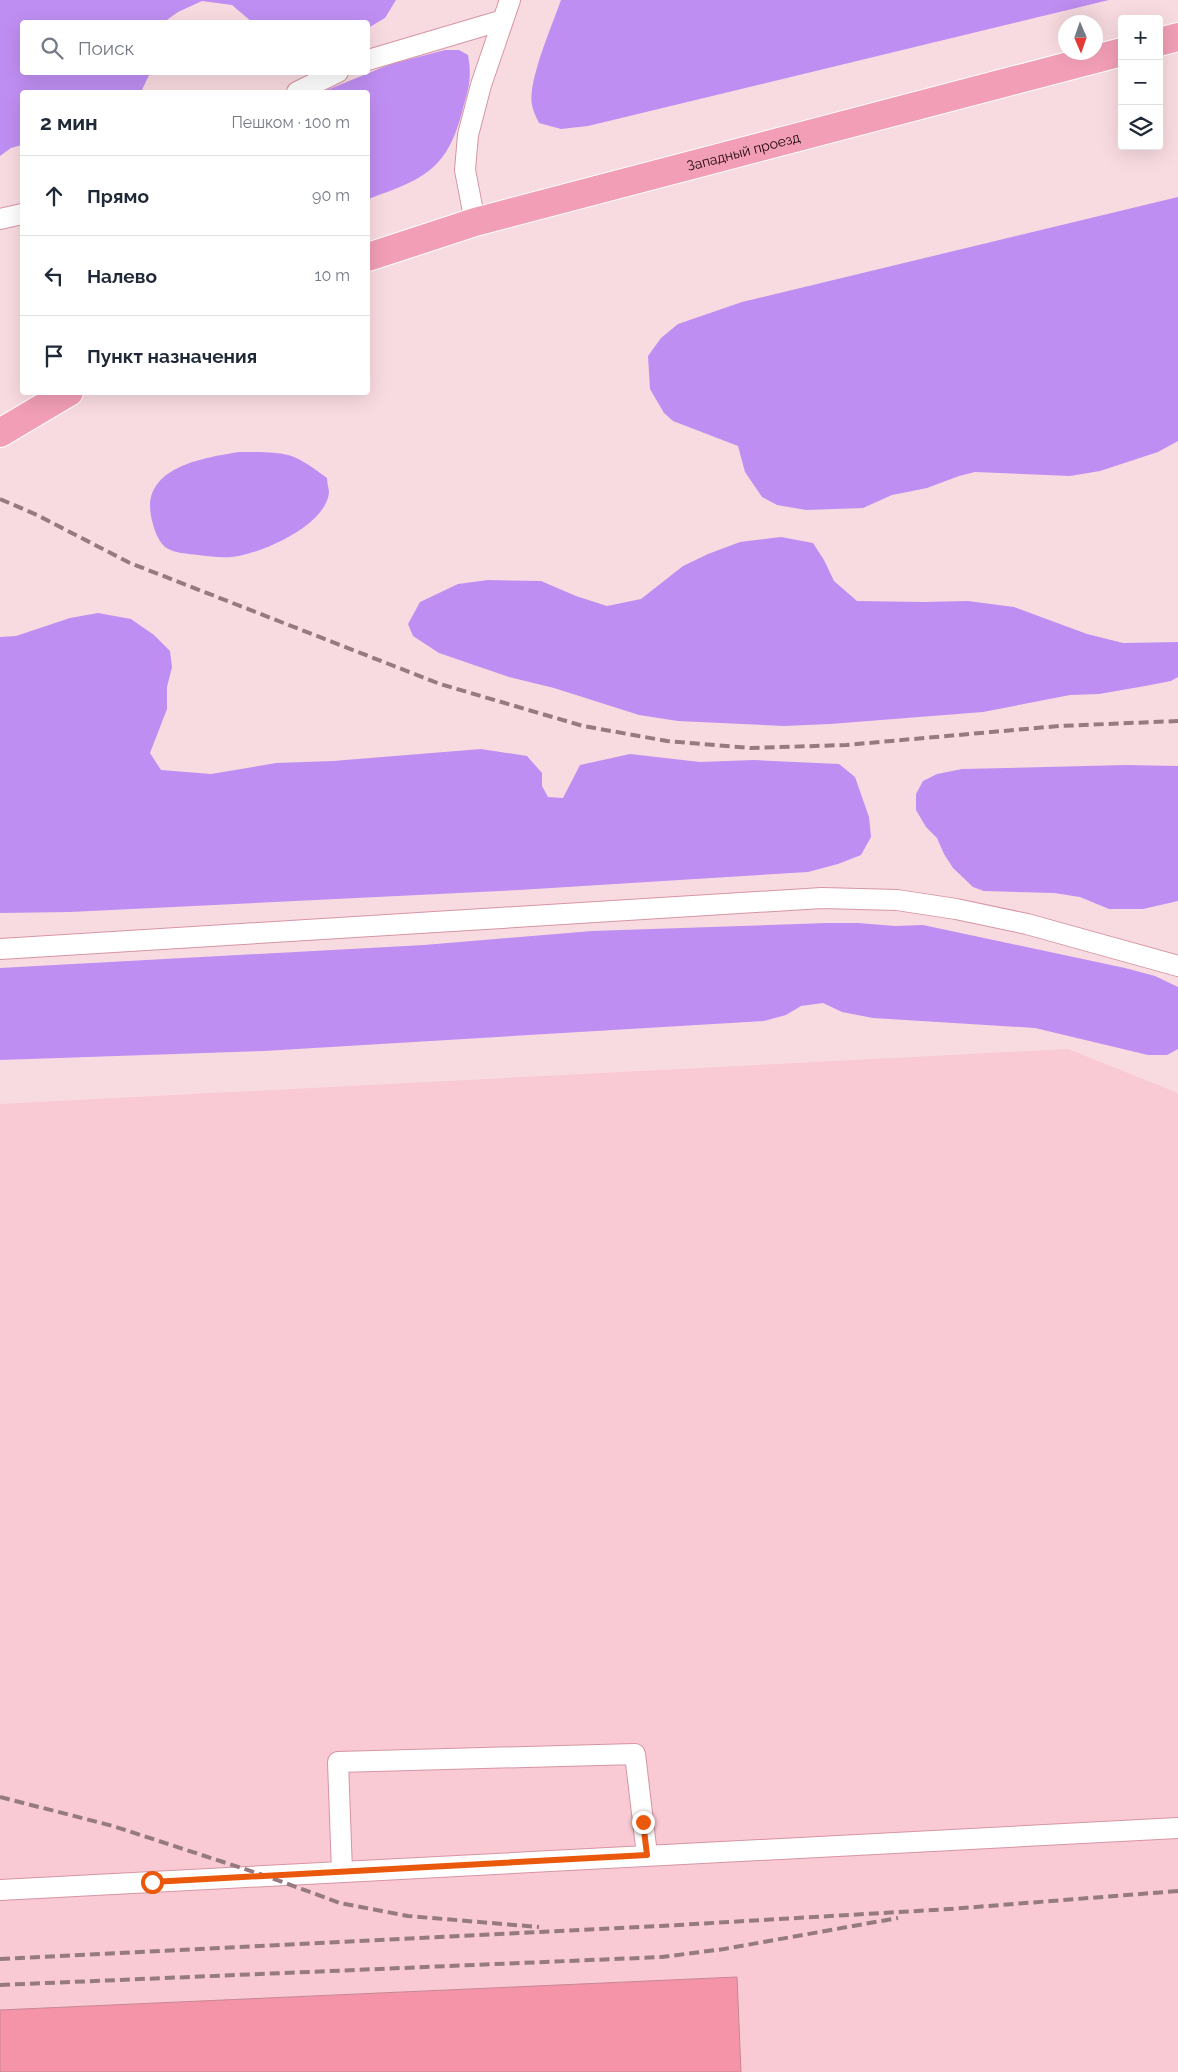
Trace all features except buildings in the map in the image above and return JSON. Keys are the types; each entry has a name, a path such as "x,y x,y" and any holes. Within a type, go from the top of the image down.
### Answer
{"main road":[{"path":"1163,41 1178,37"},
{"name":"Западный проезд","path":"370,256 475,222 1118,53"},
{"path":"0,433 64,395"}],"lane":[{"path":"475,222 465,170 468,135 481,85 510,0"},
{"path":"370,59 503,20"},
{"path":"301,90 332,75"},
{"path":"0,219 20,214"},
{"path":"0,949 822,898 897,900 956,909 1027,924 1178,966"},
{"path":"342,1872 338,1762 635,1754 647,1855"},
{"path":"0,1890 1178,1828"}],"shaded area":[{"path":"0,0 396,0 385,18 370,27 370,20 250,20 232,5 202,1 178,12 167,20 20,20 20,75 149,75 142,90 20,90 20,146 11,148 0,156"},
{"path":"561,0 1109,0 588,126 561,129 539,123 532,107 531,95 537,68"},
{"path":"445,50 459,50 468,55 469,82 457,129 450,146 441,159 419,178 370,198 370,90 327,90 364,75 370,75 370,73 391,64"},
{"path":"1178,197 1178,441 1158,452 1100,471 1070,476 975,472 927,488 892,495 863,508 806,510 777,505 762,497 745,472 738,446 673,421 664,413 650,389 648,356 661,338 678,324 742,302"},
{"path":"239,452 267,452 288,455 303,461 327,478 329,493 318,515 307,525 281,541 243,555 209,556 181,553 165,547 158,537 151,516 151,499 156,486 165,476 178,468 193,462"},
{"path":"781,537 813,543 834,581 857,601 968,601 1014,607 1087,634 1123,643 1178,642 1178,677 1171,681 1145,686 1099,694 1070,695 983,712 784,726 678,721 639,715 554,688 509,677 439,653 413,636 408,624 420,602 458,584 488,580 541,581 576,596 607,606 641,599 683,566 708,554 740,542"},
{"path":"98,613 131,619 154,635 170,651 172,667 167,687 167,709 150,753 161,770 211,774 276,763 333,761 481,749 527,756 542,773 542,786 548,797 563,798 580,765 630,754 700,762 754,760 839,764 855,777 869,817 871,837 861,855 838,864 808,872 519,890 70,912 0,913 0,637 16,636 70,618"},
{"path":"1126,765 1178,766 1178,901 1143,909 1109,909 1080,897 1054,893 984,891 973,887 953,868 937,838 926,827 916,810 916,794 923,781 937,774 962,769"},
{"path":"827,923 895,926 923,925 1155,976 1178,987 1178,1049 1167,1055 1148,1055 1035,1028 873,1018 842,1012 823,1003 801,1006 786,1015 764,1021 264,1051 0,1060 0,968 424,945 592,931"},
{"path":"1068,1049 1178,1093 1178,2072 0,2072 0,1104"}],"railway":[{"path":"0,499 37,515 130,563 440,684 583,726 667,741 751,748 846,745 1059,726 1178,721"},
{"path":"0,1797 113,1826 266,1876 340,1903 408,1916 539,1927"},
{"path":"0,1959 661,1926 950,1909 1178,1891"},
{"path":"0,1985 662,1957 724,1949 898,1918"}],"route":[{"path":"152,1882 647,1855 643,1822"}]}
